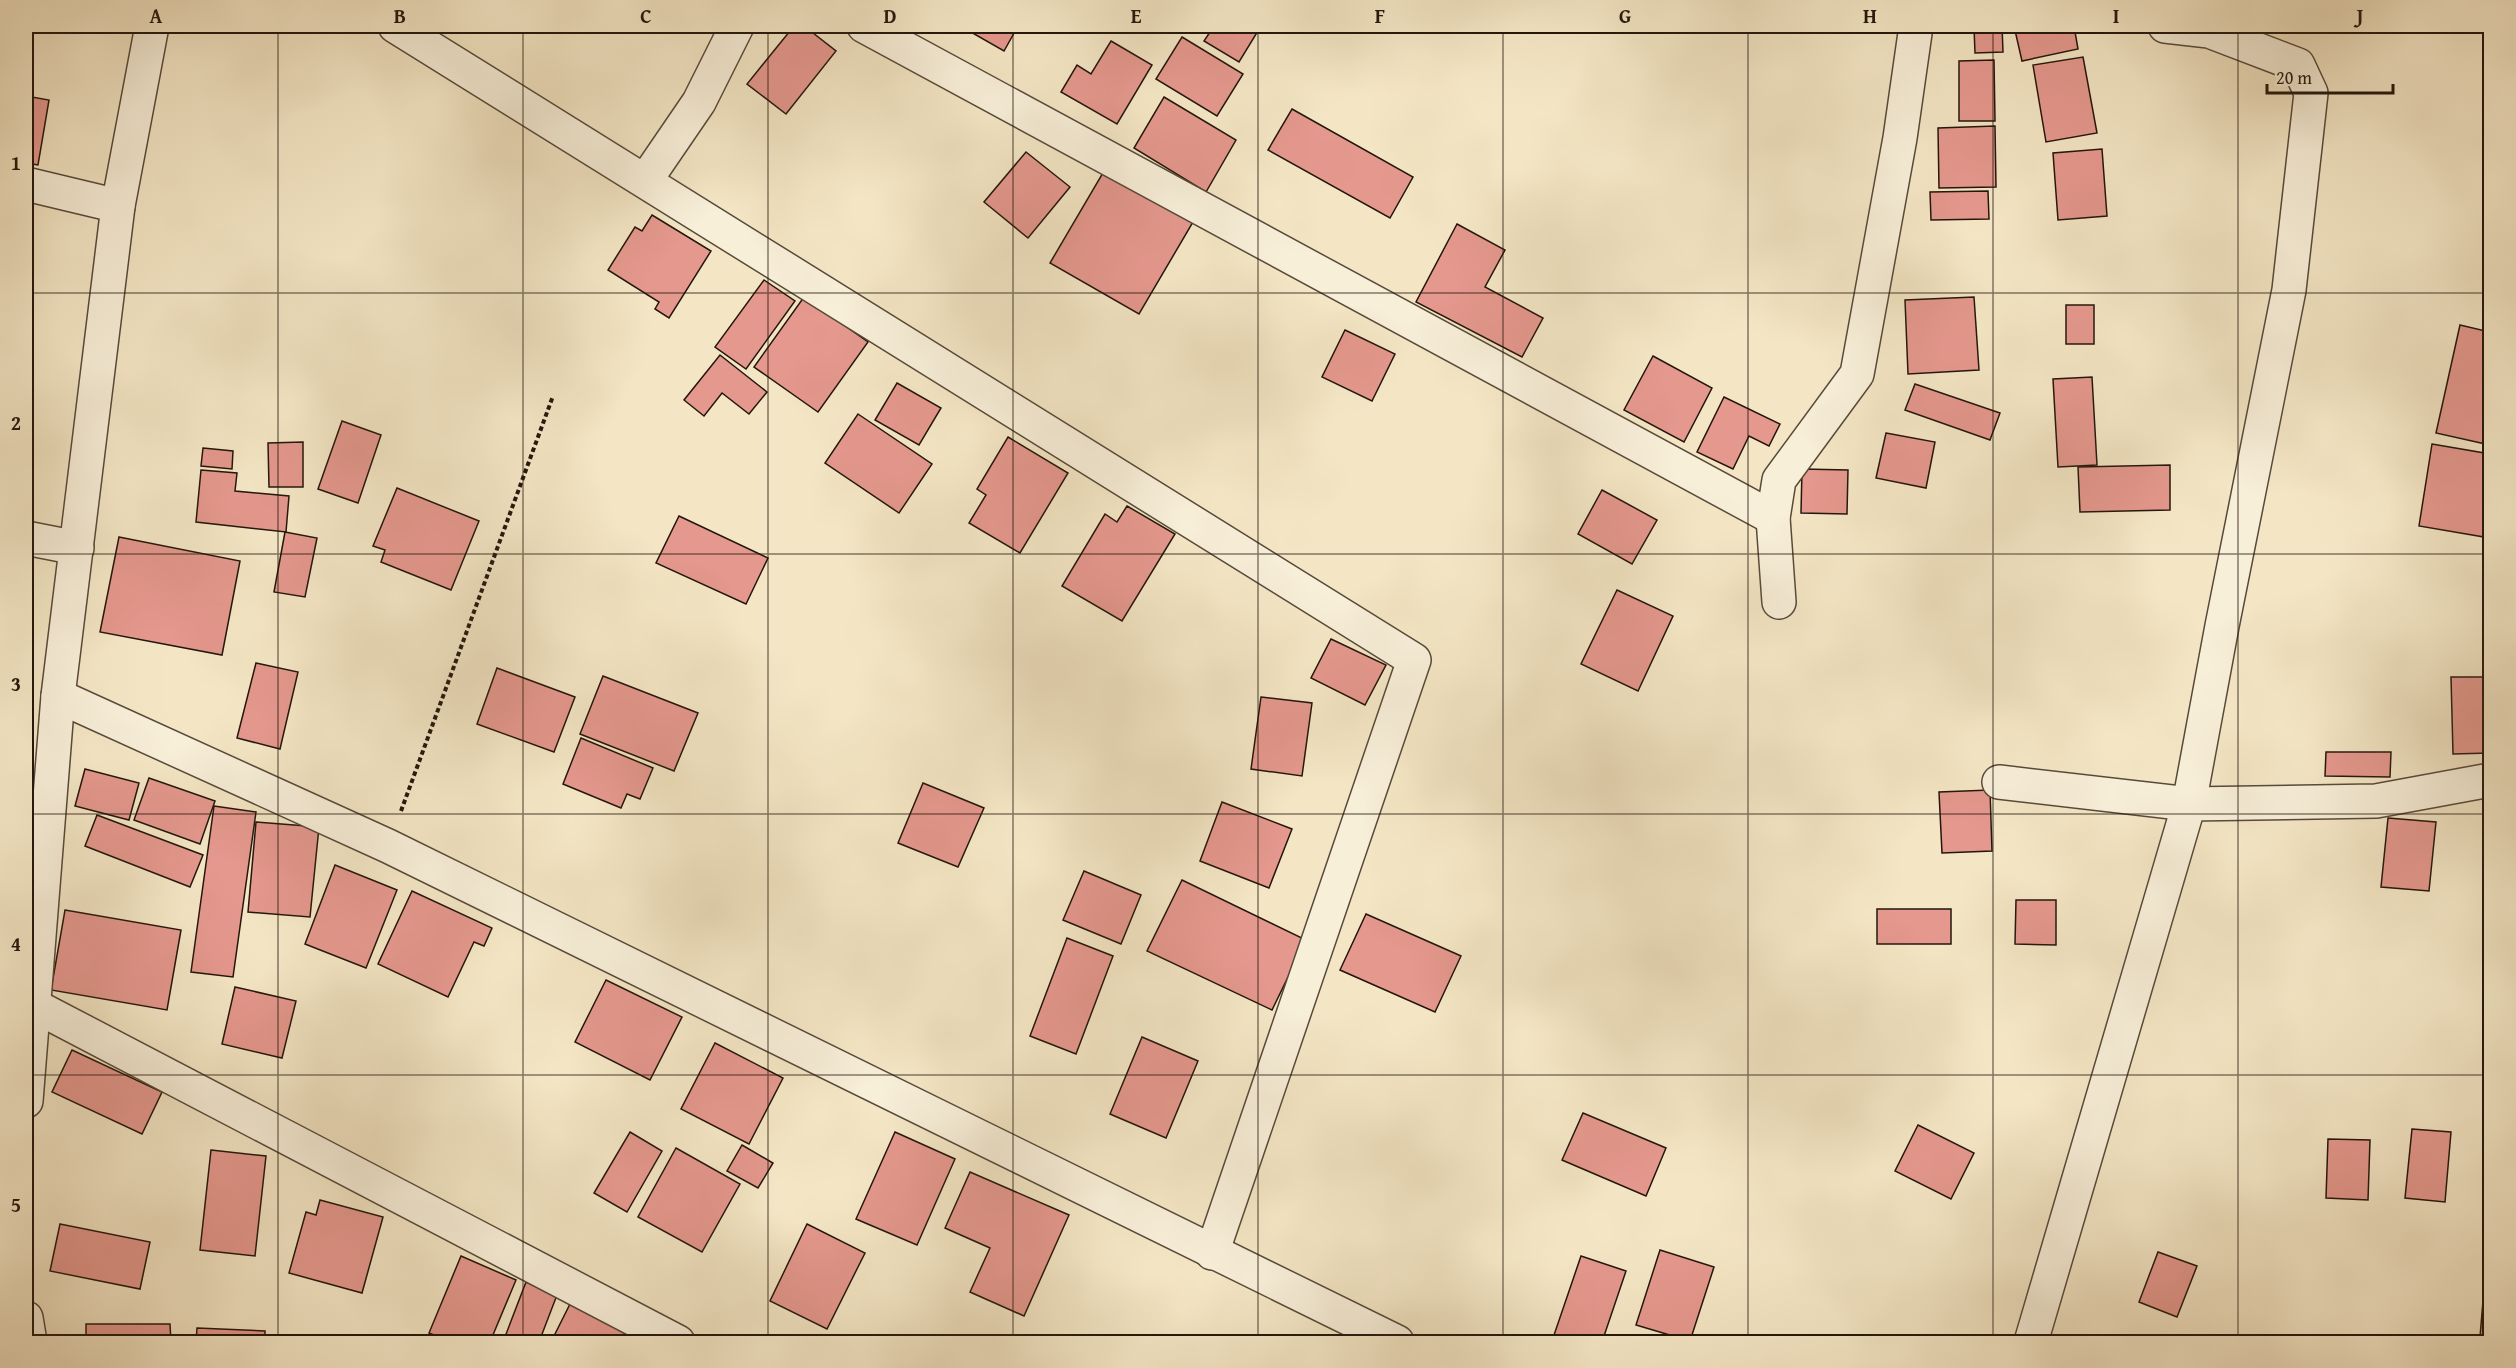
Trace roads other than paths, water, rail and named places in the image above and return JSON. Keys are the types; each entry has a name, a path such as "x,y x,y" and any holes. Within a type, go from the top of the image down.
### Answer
{"street":[{"path":"26,1101 58,696 118,206 152,26"},
{"path":"395,26 1414,660 1212,1253"},
{"path":"645,181 699,102 737,26"},
{"path":"864,26 1773,518"},
{"path":"1779,602 1773,518 1779,480 1857,374 1900,138 1916,26"},
{"path":"2031,1342 2189,804 2289,290 2311,93 2298,65 2210,31 2165,26"},
{"path":"26,184 118,206"},
{"path":"26,538 77,548"},
{"path":"58,696 388,846 1397,1342"},
{"path":"1999,782 2189,804 2376,801 2490,780"},
{"path":"33,1005 678,1342"},
{"path":"26,1318 30,1342"}]}
